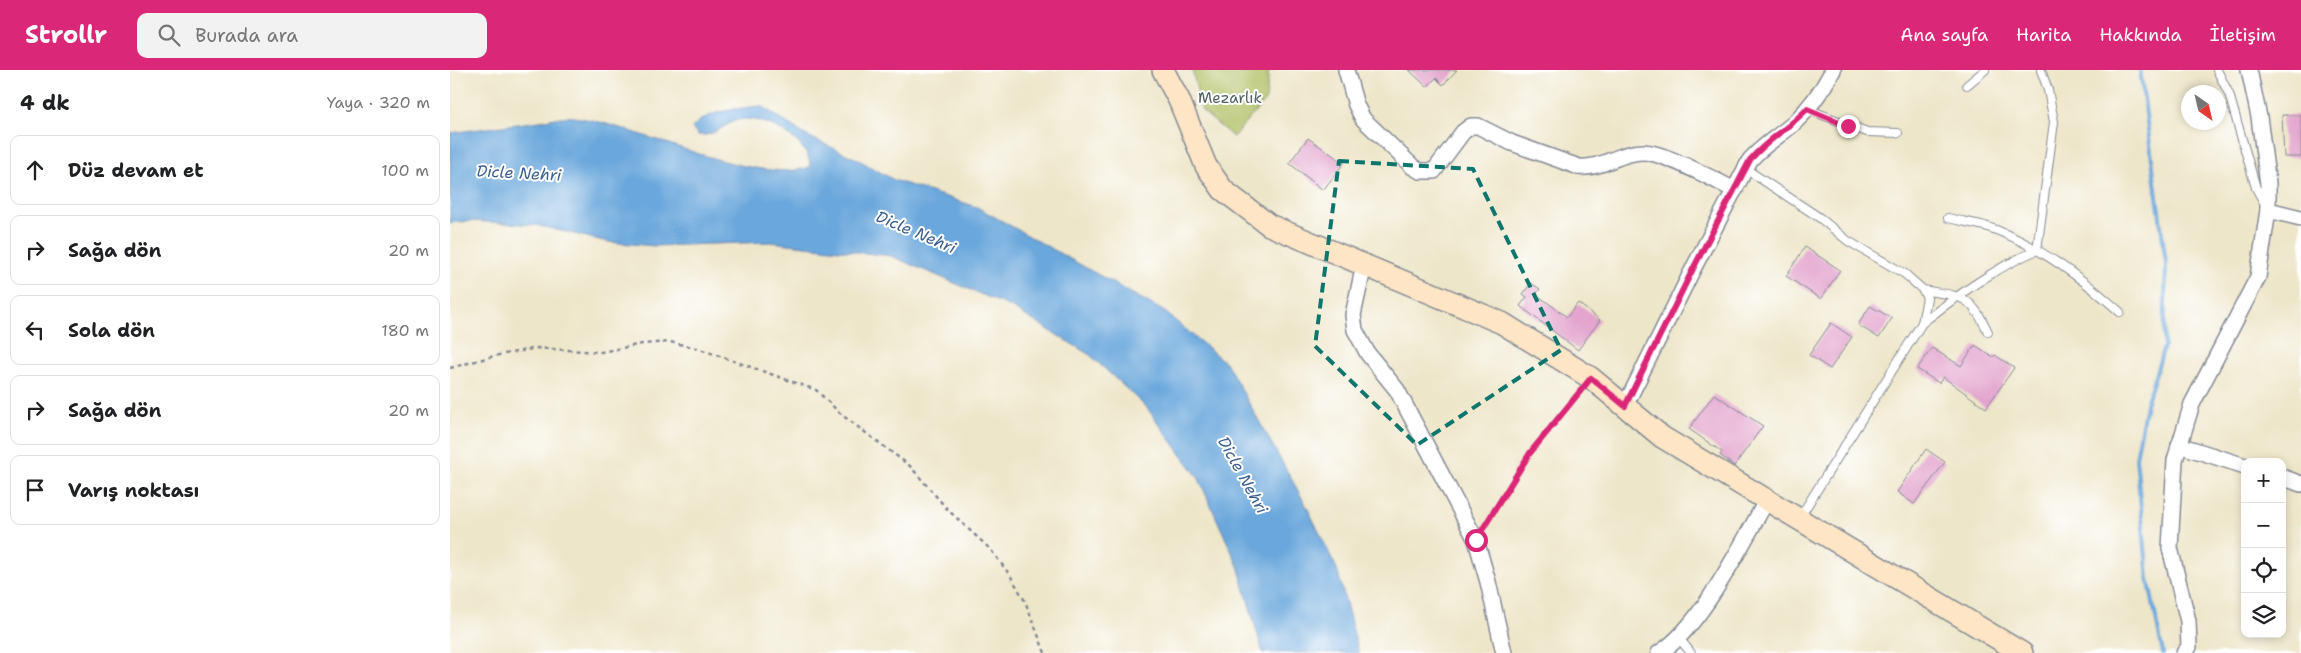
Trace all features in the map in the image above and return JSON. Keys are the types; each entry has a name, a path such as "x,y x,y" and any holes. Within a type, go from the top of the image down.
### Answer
{"street":[{"path":"1163,70 1179,100 1206,166 1224,190 1269,225 1502,323 1591,378 1662,437 2022,653"},
{"path":"1346,70 1356,105 1363,119 1420,172 1434,171 1463,132 1471,126 1478,126 1484,127 1512,144 1579,167 1591,168 1627,154 1644,152 1665,158 1735,190"},
{"path":"1625,406 1746,169 1762,146 1792,125 1815,102 1833,70"},
{"path":"2187,650 2188,621 2170,548 2175,460 2192,404 2258,277 2268,210 2268,184 2259,117 2249,70"},
{"path":"2268,210 2301,218"},
{"path":"1364,265 1353,315 1355,330 1368,354 1397,390 1476,540 1488,582 1504,653"},
{"path":"2179,445 2241,465"},
{"path":"2286,478 2300,481"},
{"path":"1659,653 1678,638 1695,618 1767,500"}],"lane":[{"path":"1967,85 1985,70"},
{"path":"2037,250 2054,122 2048,90 2040,70"},
{"path":"2217,70 2229,94 2256,188 2268,210"},
{"path":"1807,109 1867,132 1898,133"},
{"path":"1746,169 1820,218 1848,241 1905,274 1923,290 1927,298 1922,323"},
{"path":"1948,218 1985,227 2037,250 2090,285 2120,312"},
{"path":"1799,519 1922,323 1958,295 2016,260 2037,250"},
{"path":"1923,290 1958,295 1971,304 1982,317 1988,332"},
{"path":"1678,638 1691,653"}],"path":[{"path":"450,368 494,356 536,348 601,352 642,344 670,342 697,348 816,390 842,415 910,466 948,510 990,549 1010,575 1025,601 1045,653"},
{"path":"1476,540 1530,453 1591,378"}],"highlighted area":[{"path":"1339,161 1473,169 1561,350 1417,445 1315,346"}],"green space":[{"name":"Mezarlık","path":"1192,70 1269,70 1266,100 1233,137 1202,111"}],"water":[{"name":"Dicle Nehri","path":"762,106 805,135 857,159 894,180 977,207 1165,312 1227,364 1306,505 1337,569 1359,653 1263,653 1238,566 1198,477 1147,408 1090,355 1011,307 891,256 771,242 655,246 608,242 536,225 470,221 450,223 450,133 570,117 600,122 726,162 786,171 810,167 809,158 796,141 786,133 764,122 738,120 716,132 704,135 698,135 692,128 706,117 724,111"}],"building":[{"path":"1409,70 1457,70 1443,85 1436,78 1427,87"},
{"path":"2282,115 2301,115 2301,157 2284,157"},
{"path":"1308,138 1344,163 1323,190 1289,163"},
{"path":"1805,247 1840,270 1821,299 1786,276"},
{"path":"1531,283 1540,289 1536,294 1567,317 1578,303 1600,320 1578,350 1520,306 1527,297 1523,294"},
{"path":"1870,306 1892,318 1879,338 1858,325"},
{"path":"1831,323 1852,337 1830,369 1809,355"},
{"path":"1975,345 1993,357 1995,355 2014,368 1986,408 1943,377 1939,383 1917,369 1932,348 1961,366"},
{"path":"1714,394 1763,426 1734,466 1720,455 1722,452 1689,429"},
{"path":"1926,449 1945,462 1914,504 1897,492"}],"waterway":[{"path":"2140,70 2166,263 2164,347 2146,404 2136,458 2148,578 2163,653"}],"route":[{"path":"1476,540 1530,453 1591,378 1625,406 1750,160 1762,146 1792,125 1807,109 1848,126"}]}
